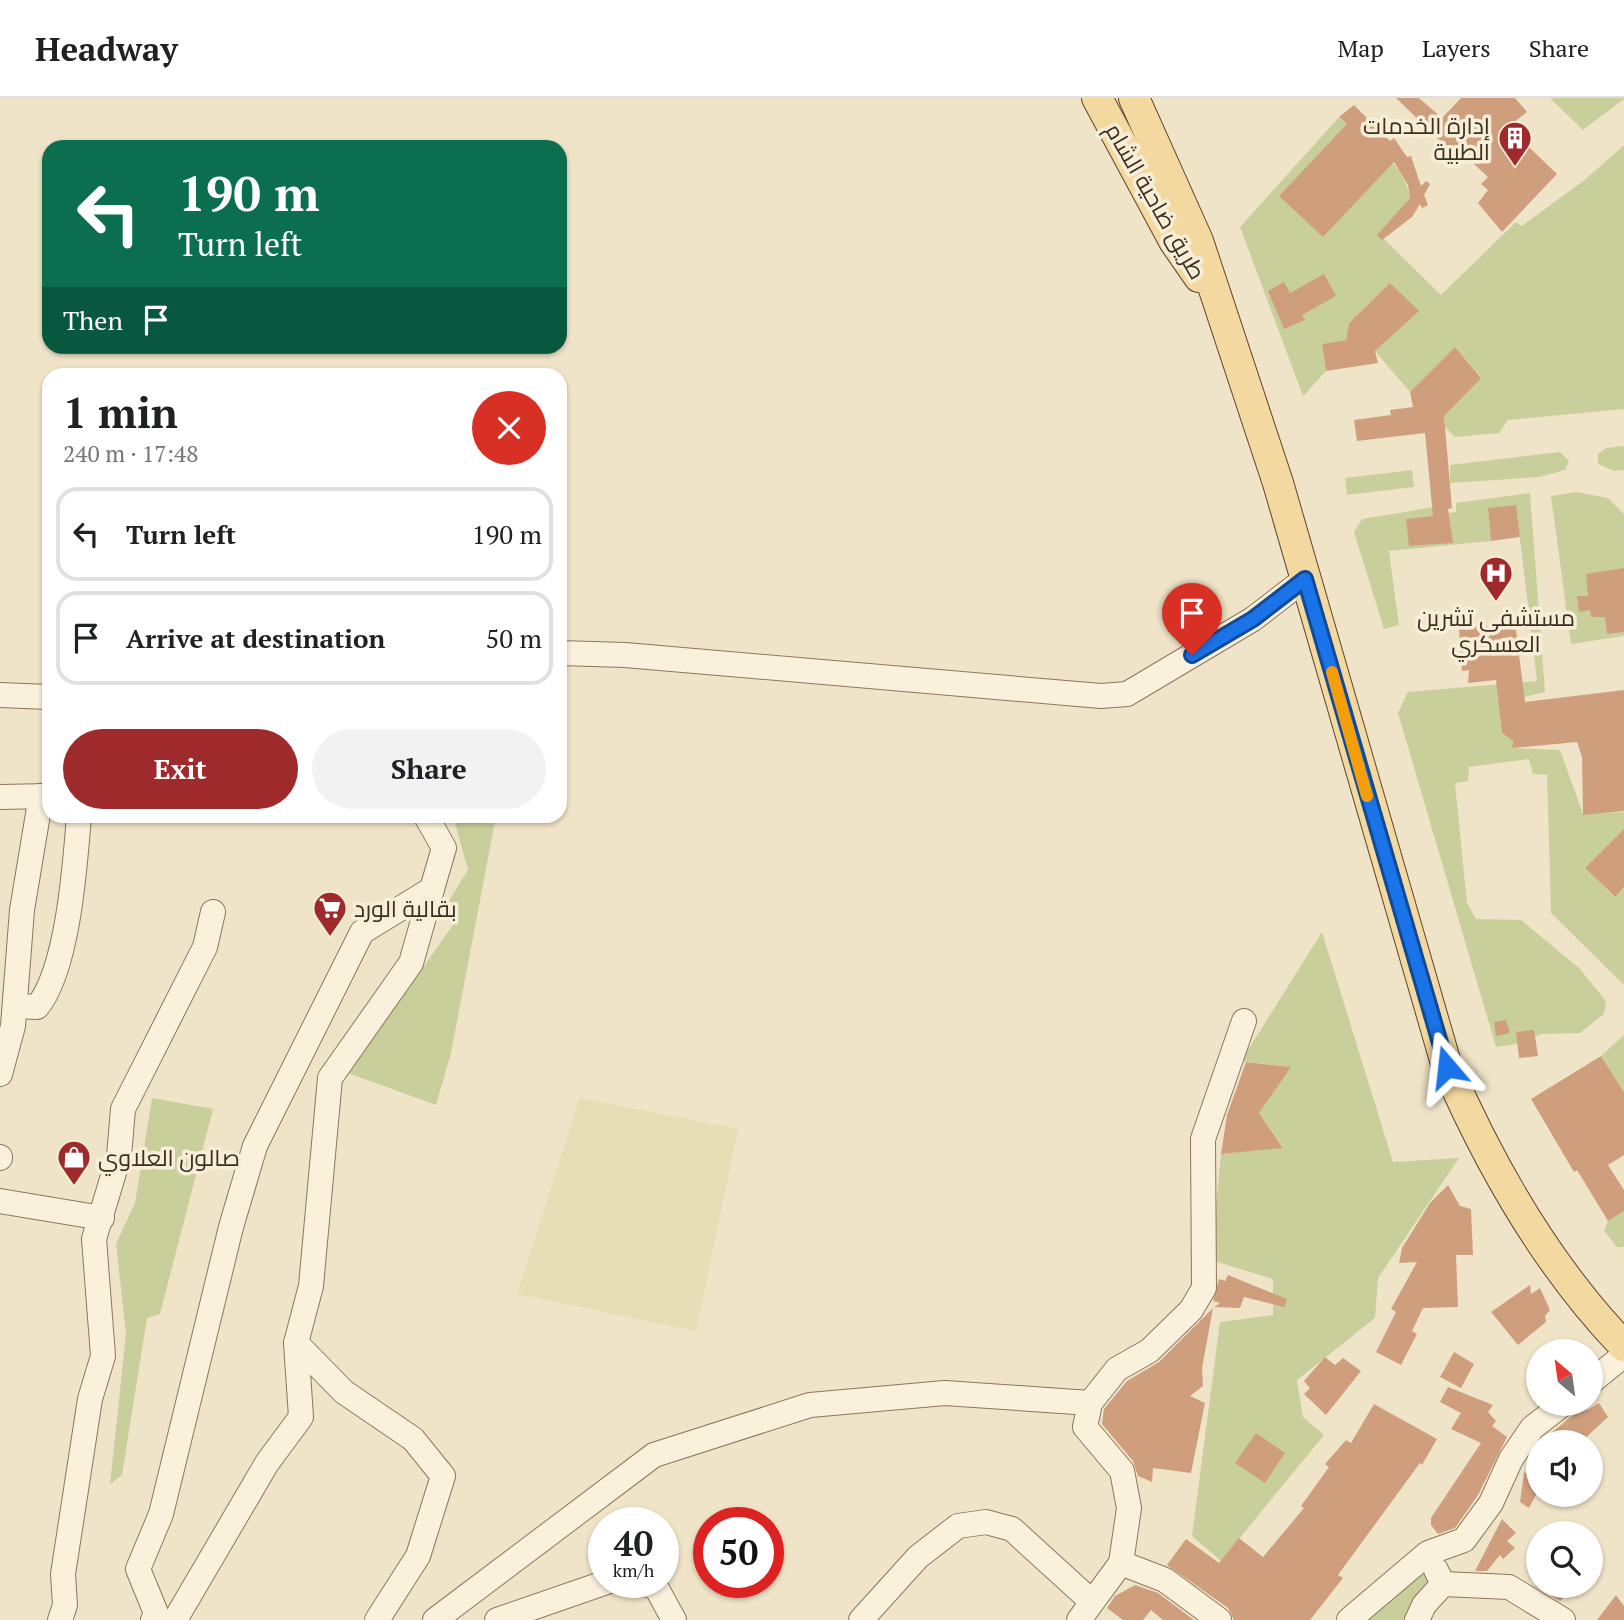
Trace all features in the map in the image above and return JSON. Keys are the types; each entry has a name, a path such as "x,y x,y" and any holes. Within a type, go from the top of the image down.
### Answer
{"main road":[{"name":"طريق ضاحية الشام","path":"1097,98 1174,241 1214,298"},
{"name":"طريق ضاحية الشام","path":"1134,98 1198,241 1214,298"},
{"path":"1214,298 1278,483 1447,1067 1479,1139 1517,1205 1574,1285 1624,1346"}],"street":[{"path":"567,653 625,655 1101,696 1127,694 1253,619 1305,579"},
{"path":"0,695 42,697"},
{"path":"0,796 42,796"},
{"path":"0,1074 13,1026 22,910 42,811"},
{"path":"15,1006 37,1007 48,993 72,900 78,823"},
{"path":"175,1620 267,1463 301,1417 296,1343 311,1286 330,1077 411,962 444,848 430,823"},
{"path":"153,1620 156,1613 138,1569 161,1514 231,1227 255,1146 362,932 432,890"},
{"path":"60,1620 65,1605 63,1574 90,1399 103,1356 93,1239 102,1218 119,1157 123,1109 205,947 213,912"},
{"path":"861,1620 918,1557 958,1526 986,1522 1012,1529 1040,1551 1085,1611 1121,1563 1129,1508 1122,1471 1085,1427 1090,1403 1117,1369 1149,1351 1184,1318 1203,1288 1203,1139 1244,1021"},
{"path":"0,1201 102,1218"},
{"path":"296,1343 344,1392 413,1439 443,1476 418,1556 376,1620"},
{"path":"1603,1372 1624,1355"},
{"path":"435,1620 654,1455 810,1405 945,1393 1090,1403"},
{"path":"1349,1620 1427,1553 1464,1540 1491,1503 1511,1460 1532,1428 1548,1416"},
{"path":"1427,1553 1443,1584"},
{"path":"1121,1563 1166,1580 1219,1620"},
{"path":"1417,1620 1424,1605 1443,1584"},
{"path":"1443,1584 1509,1587 1563,1620"},
{"path":"497,1620 588,1589"},
{"path":"662,1598 674,1620"}],"shaded area":[{"path":"580,1098 738,1129 696,1331 517,1294"}],"green space":[{"path":"1550,98 1624,98 1624,99 1583,130"},
{"path":"1339,117 1383,152 1401,173 1410,198 1379,234 1441,295 1516,222 1522,226 1587,178 1624,145 1624,409 1508,420 1499,433 1455,437 1445,427 1444,415 1481,377 1455,347 1410,392 1375,351 1418,311 1390,283 1349,323 1346,340 1322,344 1326,371 1303,396 1240,227"},
{"path":"1624,446 1624,470 1614,471 1598,464 1598,454 1606,448"},
{"path":"1560,452 1569,461 1565,470 1539,477 1450,483 1450,465"},
{"path":"1412,470 1414,487 1347,495 1345,478"},
{"path":"1576,492 1608,498 1624,514 1624,636 1571,644 1551,496"},
{"path":"1530,493 1545,692 1499,703 1502,733 1513,741 1512,748 1560,750 1583,814 1624,812 1624,829 1585,868 1614,897 1624,888 1624,985 1551,913 1547,775 1533,774 1529,759 1469,767 1468,781 1455,783 1467,903 1476,919 1521,920 1579,968 1606,1001 1604,1014 1580,1033 1541,1034 1523,1043 1496,1047 1398,713 1408,692 1537,681 1516,506 1488,508 1491,541 1389,551 1399,625 1384,629 1354,532 1362,519 1446,505 1447,513 1456,512 1456,503"},
{"path":"455,823 495,823 451,1053 436,1105 348,1073 458,918 443,910 468,870"},
{"path":"1322,932 1393,1162 1459,1158 1378,1278 1375,1318 1297,1380 1303,1417 1324,1435 1221,1561 1192,1536 1220,1322 1273,1315 1273,1279 1211,1260 1221,1154 1283,1147 1259,1113 1290,1067 1241,1061"},
{"path":"1624,1035 1624,1092 1601,1056"},
{"path":"152,1098 213,1109 160,1314 147,1318 122,1475 110,1484 126,1334 116,1244 135,1203"},
{"path":"1624,1211 1624,1247 1617,1247 1604,1230 1608,1221"},
{"path":"1425,1567 1434,1581 1406,1620 1355,1620"}],"building":[{"path":"1396,98 1419,98 1442,118 1461,98 1515,98 1527,112 1508,127 1557,174 1502,232 1478,203 1488,190 1481,184 1488,177 1459,150 1455,155"},
{"path":"1354,105 1390,141 1394,138 1407,157 1411,156 1421,186 1426,181 1430,184 1424,195 1428,205 1422,208 1420,204 1412,217 1382,240 1377,235 1410,198 1408,185 1394,162 1323,237 1279,196 1347,124 1339,117"},
{"path":"1324,274 1336,296 1302,315 1305,320 1284,329 1268,291 1284,282 1290,293"},
{"path":"1390,283 1419,311 1375,351 1378,363 1326,371 1322,344 1346,340 1349,323"},
{"path":"1455,347 1481,378 1444,416 1452,508 1448,509 1453,543 1409,546 1406,519 1433,516 1425,433 1357,441 1354,420 1391,415 1390,410 1413,407 1410,392"},
{"path":"1516,505 1520,537 1491,541 1488,508"},
{"path":"1624,568 1624,632 1607,634 1605,617 1591,617 1590,610 1579,612 1577,596 1588,596 1586,574"},
{"path":"1515,623 1525,702 1624,690 1624,811 1583,815 1582,757 1577,742 1512,748 1513,741 1502,733 1496,680 1468,683 1469,670 1462,671 1459,629"},
{"path":"1624,829 1624,887 1615,897 1585,868"},
{"path":"1506,1020 1510,1033 1496,1036 1494,1022"},
{"path":"1534,1030 1538,1056 1519,1058 1516,1032"},
{"path":"1601,1056 1624,1092 1624,1155 1608,1165 1624,1190 1624,1211 1608,1221 1577,1170 1574,1172 1531,1099"},
{"path":"1246,1062 1291,1067 1259,1113 1283,1148 1221,1154 1227,1115"},
{"path":"1448,1185 1460,1206 1471,1209 1473,1255 1456,1255 1458,1307 1423,1308 1412,1331 1417,1334 1401,1365 1376,1352 1396,1312 1391,1309 1417,1262 1399,1263 1402,1248 1430,1203"},
{"path":"1228,1275 1287,1299 1284,1307 1244,1297 1240,1308 1214,1307 1220,1303 1213,1301 1219,1279 1225,1281"},
{"path":"1530,1285 1531,1294 1540,1288 1550,1310 1545,1316 1546,1322 1518,1345 1491,1312"},
{"path":"1213,1308 1202,1368 1203,1386 1190,1396 1205,1403 1191,1473 1153,1468 1152,1482 1138,1476 1133,1461 1102,1424 1104,1409 1127,1381 1159,1362"},
{"path":"1454,1352 1474,1364 1461,1388 1440,1377"},
{"path":"1325,1357 1335,1365 1343,1358 1361,1371 1326,1415 1304,1394 1310,1388 1304,1381"},
{"path":"1448,1387 1493,1405 1488,1412 1496,1421 1492,1426 1507,1437 1478,1495 1455,1528 1438,1534 1431,1525 1431,1518 1481,1443 1451,1429 1461,1413 1440,1402"},
{"path":"1374,1404 1437,1439 1422,1465 1420,1463 1338,1575 1343,1578 1310,1620 1234,1620 1228,1608 1167,1565 1186,1539 1219,1563 1239,1538 1263,1557 1304,1508 1301,1506 1329,1467 1325,1464 1346,1440 1351,1443"},
{"path":"1603,1409 1608,1417 1594,1430 1555,1430 1572,1416 1603,1416"},
{"path":"1256,1433 1285,1453 1265,1483 1235,1463"},
{"path":"1524,1472 1526,1506 1520,1502"},
{"path":"1502,1519 1516,1533 1507,1541 1515,1548 1503,1559 1500,1555 1487,1571 1475,1571"},
{"path":"1135,1585 1158,1593 1194,1620 1163,1620 1151,1610 1143,1620 1123,1620 1107,1608 1115,1596"},
{"path":"1616,1595 1624,1606 1624,1620 1597,1620"}],"slow traffic":[{"path":"1332,672 1367,796"}],"place":[{"name":"إدارة الخدمات الطبية","path":"1515,168"},
{"name":"مستشفى تشرين العسكري","path":"1496,603"},
{"name":"بقالية الورد","path":"330,938"},
{"name":"صالون العلاوي","path":"74,1187"}],"route":[{"path":"1192,655 1253,619 1305,579 1447,1067"}]}
